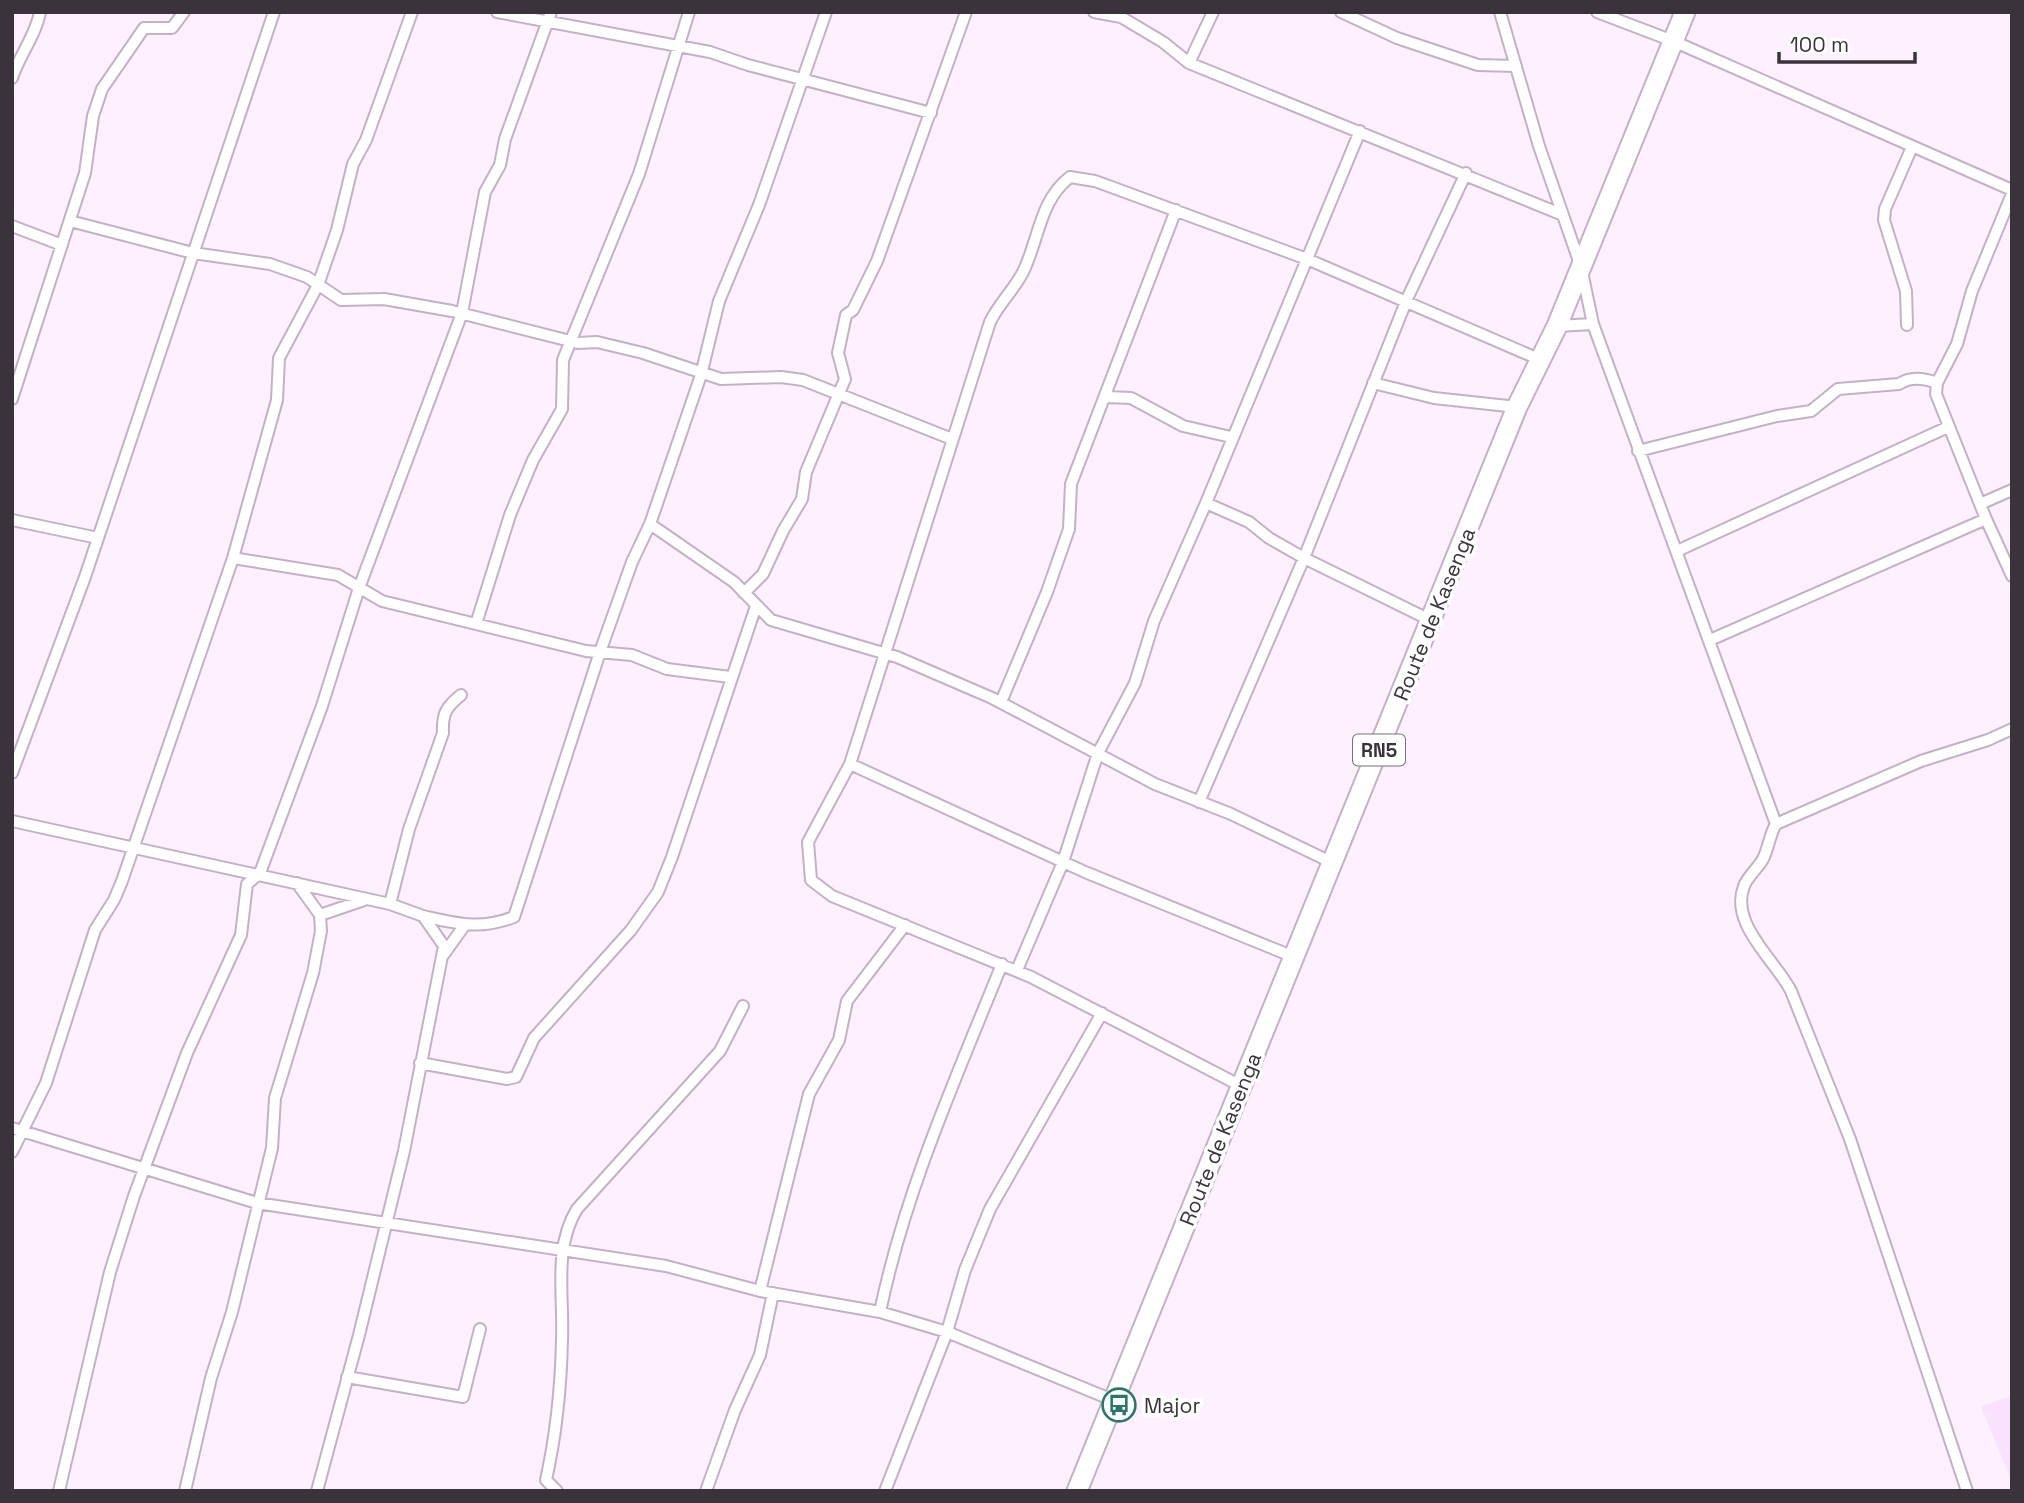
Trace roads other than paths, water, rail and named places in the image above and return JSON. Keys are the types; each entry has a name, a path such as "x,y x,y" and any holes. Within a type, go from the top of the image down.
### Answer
{"highway":[{"name":"Route de Kasenga","path":"1084,1485 1241,1086 1517,407 1557,326 1685,12"}],"street":[{"path":"12,78 20,54 38,25 40,12"},
{"path":"12,399 85,173 93,116 102,89 144,28 172,28 184,12"},
{"path":"12,773 98,538 274,12"},
{"path":"12,1152 17,1129 47,1083 95,930 114,900 133,846 233,558 277,400 278,358 318,285 337,230 353,164 371,128 412,12"},
{"path":"497,12 547,24 710,52 748,65 931,113"},
{"path":"58,1491 110,1272 144,1170 187,1053 241,935 247,884 260,873 322,706 359,588 462,313 485,192 500,165 505,139 551,12"},
{"path":"476,624 510,515 533,460 562,409 563,360 639,174 689,12"},
{"path":"12,821 369,898 464,926 490,926 514,917 600,652 632,562 650,524 701,375 719,302 759,205 805,79 826,12"},
{"path":"744,593 763,574 783,531 797,513 803,499 806,471 845,379 838,353 846,316 853,310 877,261 966,12"},
{"path":"1094,12 1121,17 1163,42 1189,63 1466,173 1563,215"},
{"path":"1189,63 1213,12"},
{"path":"1341,12 1396,37 1478,65 1516,66"},
{"path":"1500,12 1539,146 1581,267 1593,324 1776,824"},
{"path":"1597,12 1673,41 2012,192 1972,291 1957,344 1937,383 1936,394 2012,576"},
{"path":"1017,970 1063,862 1098,753 1135,683 1154,621 1206,503 1231,437 1360,131"},
{"path":"1907,325 1906,291 1884,220 1885,209 1912,147"},
{"path":"1199,802 1304,558 1407,299 1466,173"},
{"path":"1241,1086 1017,970 832,897 811,880 808,842 850,764 990,322 999,304 1024,270 1035,234 1057,187 1070,177 1095,181 1307,259 1407,299 1541,360"},
{"path":"1001,702 1047,592 1069,528 1071,484 1107,397 1130,325 1176,210"},
{"path":"70,220 193,253 270,264 307,277 341,300 384,299 462,313 643,354 701,375 731,380 781,377 803,380 952,439"},
{"path":"12,226 62,245"},
{"path":"1557,326 1593,324"},
{"path":"1638,451 1777,416 1811,411 1831,393 1847,387 1899,384 1905,380 1925,379 1937,383"},
{"path":"1373,383 1434,398 1517,407"},
{"path":"1107,397 1131,398 1183,426 1231,437"},
{"path":"1677,551 1948,427"},
{"path":"1980,504 2012,490"},
{"path":"1206,503 1249,522 1269,538 1304,558 1432,621"},
{"path":"1710,640 1986,519"},
{"path":"12,520 98,538"},
{"path":"650,524 727,577 756,606 780,624 897,657 1001,702 1155,784 1231,814 1333,863"},
{"path":"233,558 338,575 382,601 600,652 632,655 667,669 730,677"},
{"path":"420,1063 507,1079 516,1077 534,1038 631,930 658,892 756,606"},
{"path":"390,904 409,829 443,733 443,718 447,706 461,695"},
{"path":"1967,1491 1850,1139 1791,991 1783,975 1757,942 1742,910 1745,884 1762,861 1766,841 1776,824 1922,761 1988,740 2012,729"},
{"path":"850,764 1063,862 1294,957"},
{"path":"185,1491 272,1148 275,1098 313,973 321,931 320,915 297,883"},
{"path":"320,915 369,898"},
{"path":"317,1491 386,1224 444,946 423,916"},
{"path":"760,1290 808,1094 839,1040 847,1000 905,925"},
{"path":"442,956 464,926"},
{"path":"880,1312 894,1247 913,1190 1002,964"},
{"path":"557,1491 546,1480 551,1456 562,1342 561,1251 569,1223 577,1209 720,1051 743,1006"},
{"path":"885,1491 947,1332 965,1270 990,1209 1076,1063 1102,1013"},
{"path":"17,1129 257,1203 666,1266 773,1293 880,1312 947,1332 1115,1401"},
{"path":"706,1491 735,1410 760,1355 773,1293"},
{"path":"347,1377 463,1397 480,1329"}],"place":[{"name":"Major","path":"1119,1405"}]}
